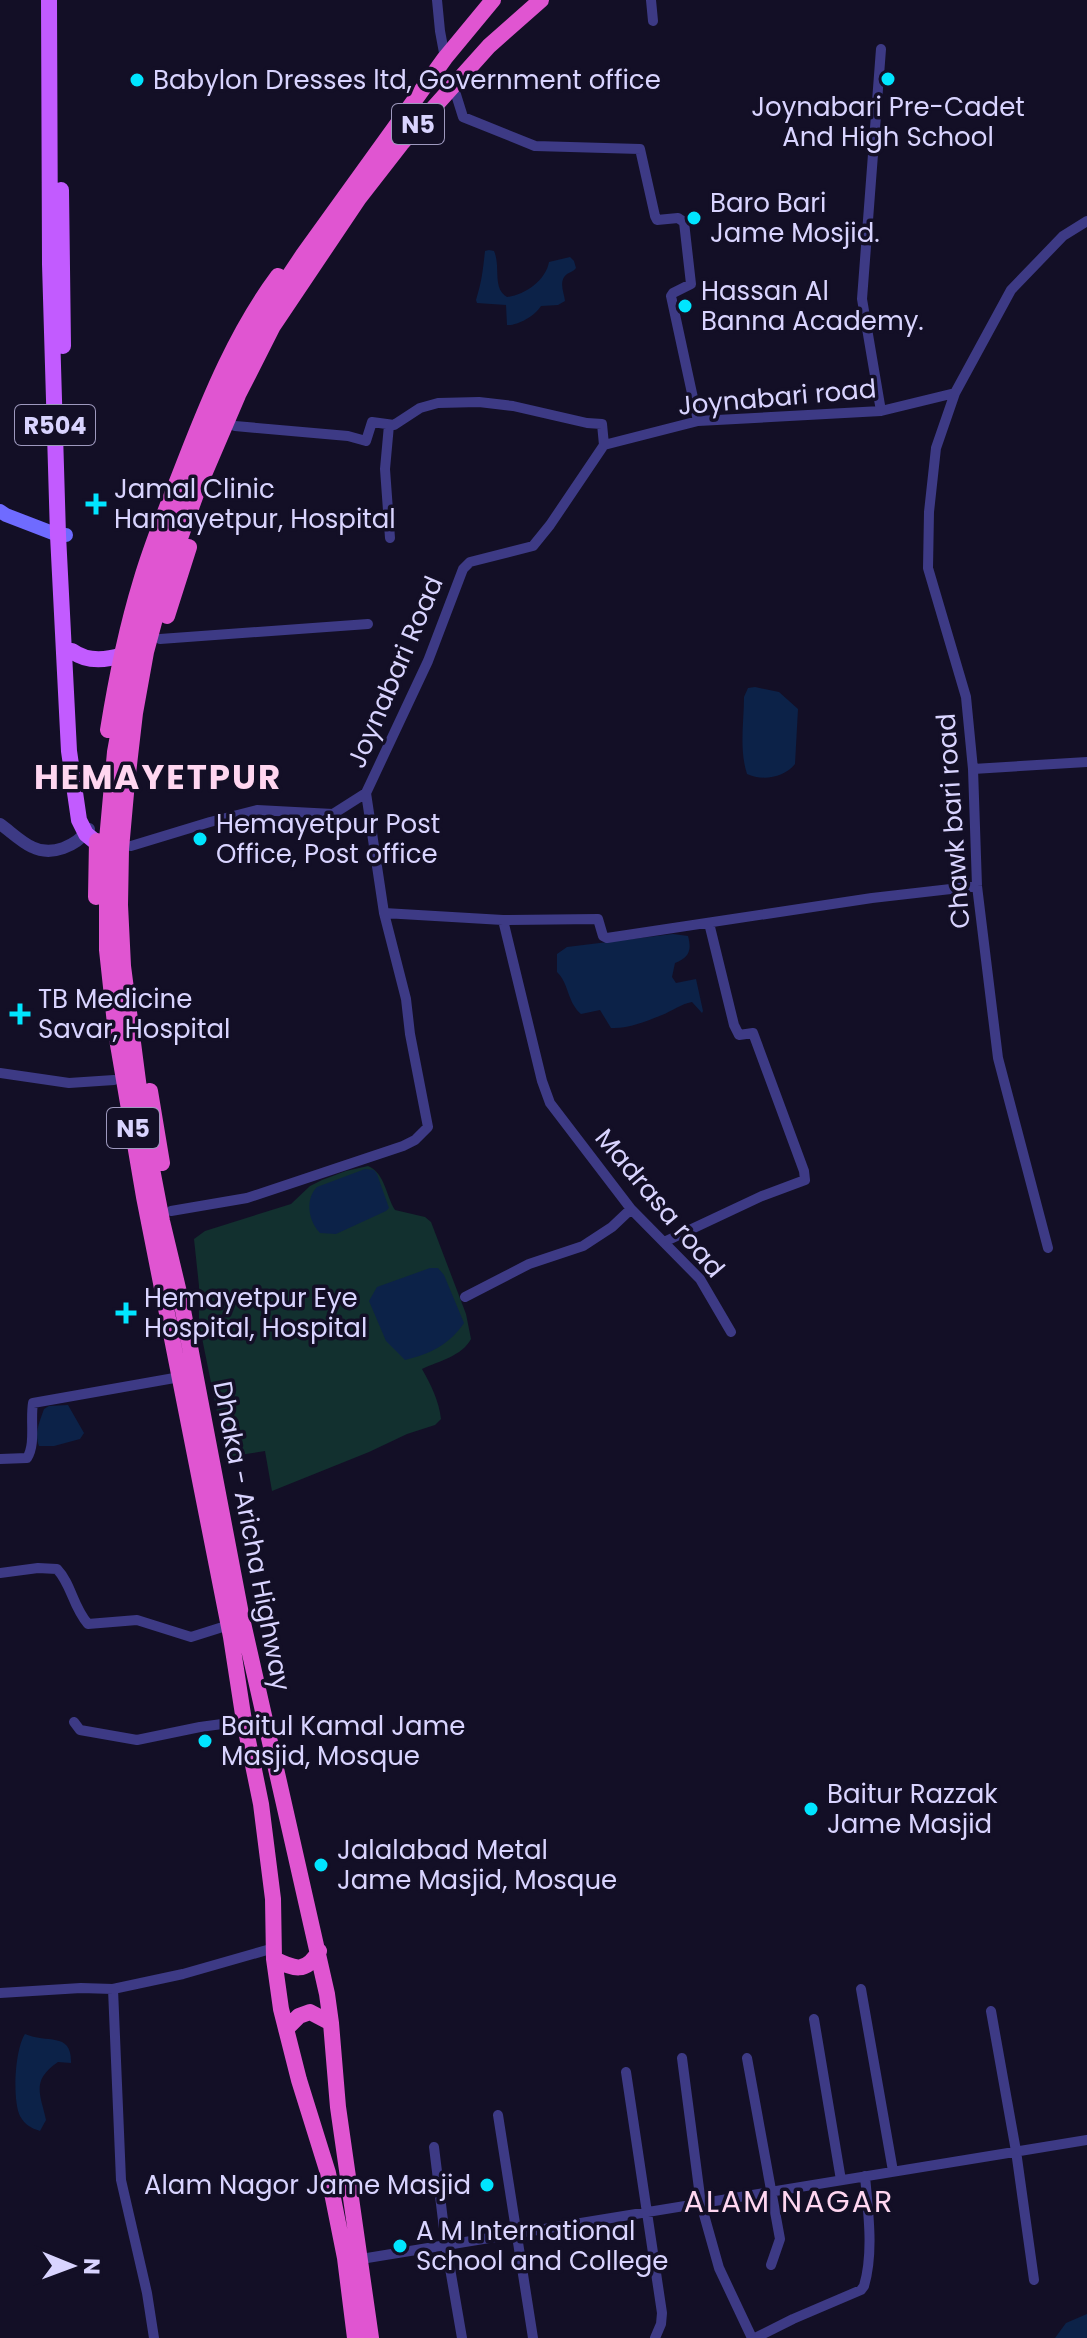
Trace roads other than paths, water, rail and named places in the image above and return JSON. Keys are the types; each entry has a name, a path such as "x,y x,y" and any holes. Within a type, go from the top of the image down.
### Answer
{"highway":[{"name":"Dhaka - Aricha Highway","path":"371,2338 319,1951 241,1614 175,1308 144,1127 123,966 121,849 133,727 146,652 167,574 199,486 238,395 308,260 445,58 493,0"},
{"name":"Dhaka - Aricha Highway","path":"308,260 453,85 489,46 541,0"},
{"path":"308,260 305,291 261,369 200,514 160,639 142,730 129,884 134,975 179,1261 175,1308 152,1283 129,1172 101,995 93,834 103,755 122,655 141,580 203,414 260,301 282,271 308,260"},
{"name":"Dhaka - Aricha Highway","path":"175,1308 180,1377 261,1804 273,1899 274,1954 281,2009 328,2173 345,2258 355,2338"},
{"path":"274,1954 290,1967 312,1963 319,1951"},
{"path":"286,2029 299,2016 310,2012 331,2023"}],"main road":[{"name":"R504","path":"49,0 50,264 69,751 79,820 93,834"},
{"name":"R504","path":"59,0 62,535 77,750 87,818 93,834"},
{"path":"0,511 62,535"},
{"path":"72,651 82,658 110,659 122,655"}],"street":[{"path":"437,0 445,58"},
{"path":"651,0 653,21"},
{"path":"881,49 862,299 881,411"},
{"path":"453,85 463,117 535,146 640,149 657,220 678,218 684,222 691,284 671,296 698,421"},
{"name":"Chawk bari road","path":"1048,1248 998,1058 977,886 973,769 966,697 928,568 929,512 936,448 955,393 1011,290 1063,236 1087,221"},
{"name":"Joynabari road","path":"604,445 698,421 881,411 955,393"},
{"path":"235,426 348,436 366,441 372,422 392,425 420,408 438,403 479,402 602,424 604,445"},
{"path":"390,538 385,469 392,425"},
{"name":"Joynabari Road","path":"131,846 257,810 333,814 366,793 428,661 463,569 470,562 533,546 604,445"},
{"path":"160,639 368,624"},
{"path":"973,769 1087,762"},
{"path":"171,1211 268,1192 403,1146 426,1130 428,1123 406,999 384,913 366,793"},
{"path":"0,824 32,848 48,852 93,834"},
{"path":"384,913 503,920 598,919 603,936 607,938 872,898 977,886"},
{"name":"Madrasa road","path":"503,920 550,1103 631,1209 700,1279 731,1332"},
{"path":"664,1242 762,1196 805,1180 753,1033 739,1035 734,1025 709,923"},
{"path":"0,1073 69,1083 114,1080"},
{"path":"465,1297 529,1264 583,1246 612,1227 631,1209"},
{"path":"0,1459 27,1458 32,1451 30,1418 33,1403 180,1377"},
{"path":"0,1573 57,1569 64,1577 77,1611 88,1624 137,1620 191,1637 229,1625"},
{"path":"74,1722 80,1730 137,1740 244,1721"},
{"path":"0,1993 113,1989 274,1954"},
{"path":"113,1989 121,2180 154,2338"},
{"path":"861,1989 893,2171"},
{"path":"991,2011 1016,2151 1034,2280"},
{"path":"814,2019 841,2180"},
{"path":"682,2058 701,2204 719,2268 753,2338 864,2286 869,2215 865,2176"},
{"path":"747,2058 780,2239 771,2265"},
{"path":"626,2072 662,2313 655,2338"},
{"path":"498,2115 533,2338"},
{"path":"361,2259 1087,2140"},
{"path":"434,2147 462,2338"}],"water":[{"path":"485,251 494,251 498,283 507,297 534,286 544,275 549,262 570,257 576,268 563,280 565,301 558,305 541,306 526,320 507,325 506,305 477,303 476,300"},
{"path":"748,688 779,692 798,709 795,764 772,777 747,774 745,765 744,697"},
{"path":"673,934 688,936 690,946 686,956 675,963 672,977 676,983 696,979 702,1013 692,1002 637,1024 611,1028 600,1010 581,1014 576,1009 557,972 557,954 567,947"},
{"path":"365,1169 374,1170 377,1174 389,1208 336,1234 320,1233 310,1210 313,1192 317,1187"},
{"path":"438,1268 444,1275 464,1323 438,1348 405,1360 386,1341 369,1301 377,1287"},
{"path":"68,1405 84,1433 80,1439 54,1446 39,1446 37,1432 44,1409"},
{"path":"25,2034 63,2042 70,2053 71,2063 58,2062 41,2082 40,2096 46,2120 40,2131 24,2122 18,2108 15,2087 17,2062"},
{"path":"1087,2314 1087,2338 1055,2338 1066,2323"}],"place":[{"name":"Joynabari Pre-Cadet And High School","path":"888,79"},
{"name":"Babylon Dresses ltd, Government office","path":"137,80"},
{"name":"Baro Bari Jame Mosjid.","path":"694,218"},
{"name":"Hassan Al Banna Academy.","path":"685,306"},
{"name":"Jamal Clinic Hamayetpur, Hospital","path":"96,504"},
{"name":"Hemayetpur Post Office, Post office","path":"200,839"},
{"name":"TB Medicine Savar, Hospital","path":"20,1014"},
{"name":"Hemayetpur Eye Hospital, Hospital","path":"126,1313"},
{"name":"Baitul Kamal Jame Masjid, Mosque","path":"205,1741"},
{"name":"Baitur Razzak Jame Masjid","path":"811,1809"},
{"name":"Jalalabad Metal Jame Masjid, Mosque","path":"321,1865"},
{"name":"Alam Nagor Jame Masjid","path":"487,2185"},
{"name":"A M International School and College","path":"400,2246"}],"district":[{"name":"HEMAYETPUR","path":"158,777"},
{"name":"ALAM NAGAR","path":"789,2201"}]}
